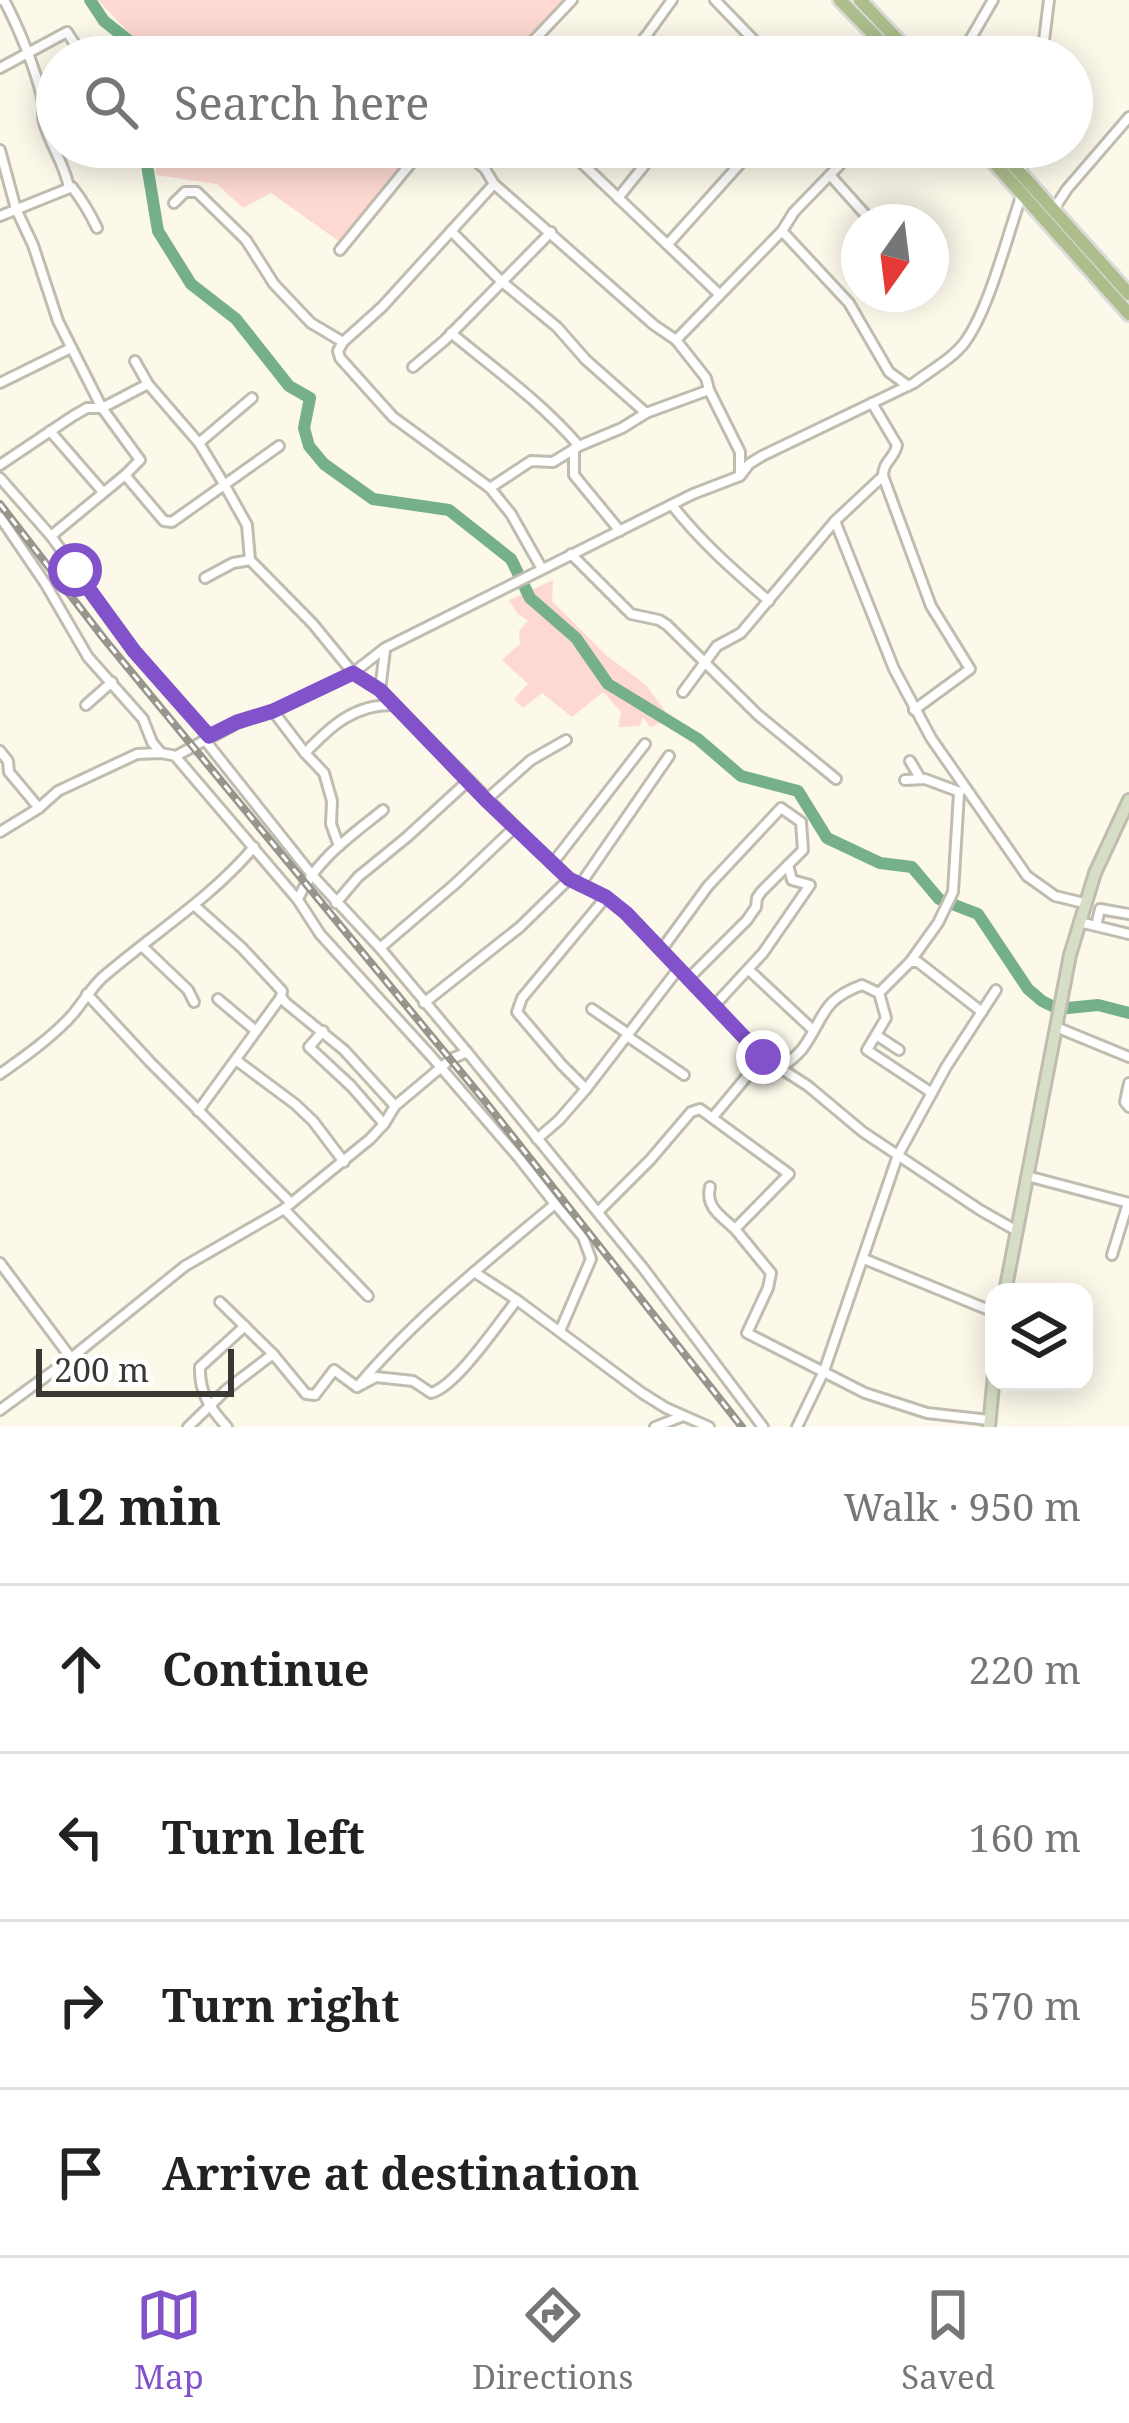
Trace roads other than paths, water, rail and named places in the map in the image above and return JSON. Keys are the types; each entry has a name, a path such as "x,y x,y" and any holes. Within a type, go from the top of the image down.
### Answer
{"main road":[{"path":"841,0 876,36"},
{"path":"860,0 894,36"},
{"path":"1000,168 1129,314"},
{"path":"1016,168 1129,294"}],"street":[{"path":"3,0 36,76"},
{"path":"538,36 572,0"},
{"path":"646,36 673,0"},
{"path":"716,0 750,36"},
{"path":"972,36 993,0"},
{"path":"1045,36 1049,0"},
{"path":"0,68 36,48"},
{"path":"1093,158 1129,117"},
{"path":"0,150 16,209 58,321 102,408 140,460 51,536"},
{"path":"65,168 69,188"},
{"path":"340,250 407,168"},
{"path":"484,168 494,184 676,340 706,378 740,452 740,476"},
{"path":"587,168 719,294"},
{"path":"618,198 642,168"},
{"path":"668,244 736,168"},
{"path":"676,340 836,168"},
{"path":"1021,173 1022,168"},
{"path":"1053,210 1084,168"},
{"path":"830,175 856,204"},
{"path":"494,184 338,351 393,417 490,488 542,569"},
{"path":"0,216 69,188 90,210 97,228"},
{"path":"174,203 185,192 197,192 246,240 286,297 311,322 343,342"},
{"path":"176,756 237,722 273,711 353,673 385,648 571,554 740,476 762,456 934,369 965,341 978,319 1023,192"},
{"path":"451,231 646,413"},
{"path":"782,231 849,303 890,372 908,386"},
{"path":"413,367 551,232"},
{"path":"451,333 558,422 576,448 574,476"},
{"path":"0,383 71,348"},
{"path":"135,361 148,384 199,443 224,484 247,525 250,560 353,673 380,690 552,864 569,879 606,897 662,949 763,1057 808,1086 863,1132 1017,1231"},
{"path":"0,465 87,408 102,408 148,384"},
{"path":"490,488 531,461 553,461 646,413 709,390"},
{"path":"199,443 252,398"},
{"path":"872,403 897,445 884,464 883,476 931,606 970,669 914,710"},
{"path":"50,431 103,492"},
{"path":"124,475 167,522 279,446"},
{"path":"740,452 762,456"},
{"path":"553,461 574,476 620,531"},
{"path":"682,692 718,646 741,633 836,520 883,476"},
{"path":"0,478 51,536 134,651 207,737 312,875 380,948 598,1212 763,1427"},
{"path":"672,505 716,554 770,602"},
{"path":"0,517 88,657 143,719 161,753"},
{"path":"836,520 914,710 963,790 1027,876 1055,896 1084,903"},
{"path":"571,554 631,614 667,625 758,715 836,779"},
{"path":"205,578 250,560"},
{"path":"380,690 385,648"},
{"path":"86,705 112,682"},
{"path":"304,753 356,710 394,705"},
{"path":"273,711 324,773 339,846"},
{"path":"486,800 531,760 566,740"},
{"path":"552,864 645,744"},
{"path":"0,751 9,772 39,808"},
{"path":"0,832 58,791 137,754 176,756 298,900 320,934 583,1237 591,1259 560,1330"},
{"path":"580,885 669,756"},
{"path":"910,761 921,779"},
{"path":"905,780 921,779 963,790"},
{"path":"337,903 358,877 468,782"},
{"path":"879,993 910,962 938,923 952,892 963,790"},
{"path":"1007,1283 1079,922 1094,873 1129,800"},
{"path":"662,949 708,886 781,808 801,822 803,850 757,898 757,907 747,920 688,979"},
{"path":"298,900 312,875 339,846 383,811"},
{"path":"380,948 514,827"},
{"path":"0,1074 72,1015 86,993 195,906 254,847"},
{"path":"714,1006 784,926 810,885 792,880 788,866"},
{"path":"424,1003 520,926 569,879"},
{"path":"586,1089 518,1012 522,998 606,897"},
{"path":"195,906 282,991 199,1111"},
{"path":"1096,926 1100,909 1129,914"},
{"path":"1079,922 1129,934"},
{"path":"142,947 188,990 194,1002"},
{"path":"910,962 918,962 982,1012"},
{"path":"537,1139 586,1089 680,968"},
{"path":"749,970 812,1029"},
{"path":"781,1069 802,1049 832,1001 862,985 879,993 886,1018 868,1047 870,1054 932,1093"},
{"path":"797,1427 824,1371 898,1155 996,990"},
{"path":"86,993 368,1296"},
{"path":"280,997 323,1031 395,1106"},
{"path":"218,999 256,1030"},
{"path":"592,1010 684,1076"},
{"path":"1057,1022 1129,1057"},
{"path":"323,1031 309,1047 384,1124"},
{"path":"876,1035 898,1050"},
{"path":"0,1410 185,1266 288,1206 344,1162 384,1124 395,1106 467,1052"},
{"path":"713,1118 763,1057"},
{"path":"236,1060 296,1104 344,1162"},
{"path":"1129,1083 1125,1102 1129,1108"},
{"path":"598,1212 691,1112 700,1109 789,1174 735,1229"},
{"path":"1027,1176 1128,1203 1112,1255"},
{"path":"710,1187 710,1204 771,1273 769,1288 747,1334 849,1386 928,1413 989,1424 992,1391"},
{"path":"357,1387 384,1354 555,1204"},
{"path":"864,1259 985,1308"},
{"path":"0,1263 71,1358"},
{"path":"474,1272 666,1408 709,1427"},
{"path":"357,1387 376,1377 412,1381 431,1393 441,1391 517,1300"},
{"path":"220,1302 306,1394 315,1395 334,1370 357,1387"},
{"path":"226,1427 208,1406 200,1367 245,1327"},
{"path":"188,1427 273,1354"},
{"path":"660,1425 666,1408"},
{"path":"660,1425 684,1416"}],"waterway":[{"path":"90,0 104,21 123,36"},
{"path":"148,168 158,231 191,284 236,319 289,386 310,398 304,428 309,446 324,464 373,499 449,510 511,559 530,598 576,638 608,684 698,739 741,776 798,791 827,838 880,863 912,867 939,899 978,914 1028,989 1042,1001 1058,1009 1098,1005 1129,1013"}],"railway":[{"path":"0,504 105,640 484,1100 742,1427"}]}
